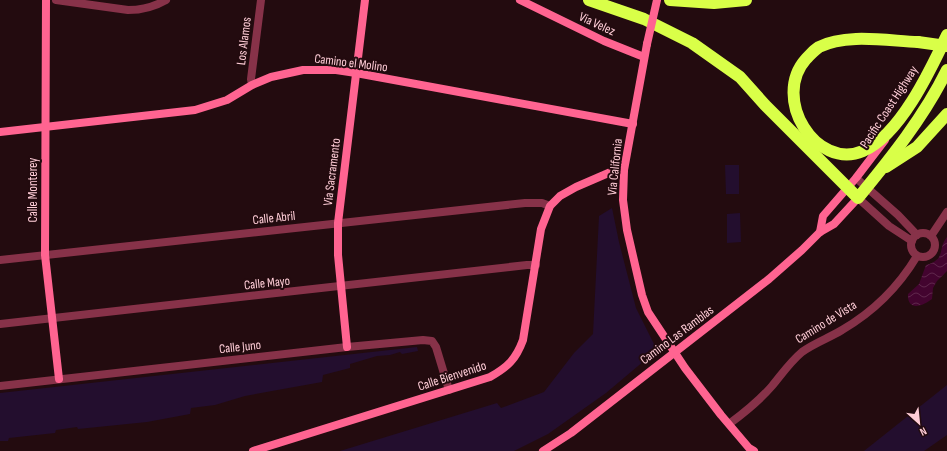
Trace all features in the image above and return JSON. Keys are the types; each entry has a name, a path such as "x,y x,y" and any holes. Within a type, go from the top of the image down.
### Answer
{"highway":[{"path":"589,0 644,20 692,43 740,77 765,105 858,198 880,171 918,118 947,70"},
{"path":"670,0 714,2 746,0"},
{"name":"Pacific Coast Highway","path":"895,126 924,80 947,36"},
{"path":"895,126 870,147 854,154 841,153 827,149 815,141 799,118 794,103 794,84 797,73 803,63 817,48 824,44 846,40 918,42 947,46"},
{"path":"880,171 917,147 947,114"}],"street":[{"name":"Calle Monterey","path":"46,0 45,255 59,379"},
{"path":"56,0 128,10 139,10 152,7 166,0"},
{"name":"Los Alamos","path":"252,86 251,79 261,0"},
{"name":"Via Sacramento","path":"347,347 338,255 338,223 365,0"},
{"name":"Via Velez","path":"520,0 604,42 644,56"},
{"name":"Via California","path":"657,0 644,56 624,170 623,200 628,230 642,295 648,312 674,352 709,399 749,448 754,451"},
{"name":"Camino el Molino","path":"0,132 195,110 227,100 271,77 303,70 329,70 356,73 632,124"},
{"name":"Pacific Coast Highway","path":"847,188 881,147 895,126"},
{"name":"Calle Bienvenido","path":"253,451 490,377 500,371 518,354 524,340 541,229 550,206 560,196 576,187 613,171 624,170"},
{"path":"856,178 898,215 910,228 915,238 912,249 917,256 925,257 932,254 934,251 935,242 931,236 924,233 915,238"},
{"path":"820,232 823,216 847,188"},
{"path":"858,198 889,226 915,238"},
{"name":"Camino Las Ramblas","path":"543,451 571,433 769,279 820,232 834,224 858,198"},
{"name":"Calle Abril","path":"0,260 525,203 542,203 550,206"},
{"path":"931,236 947,212"},
{"name":"Camino de Vista","path":"729,424 762,397 784,370 803,352 842,330 877,305 895,286 917,256"},
{"name":"Calle Mayo","path":"0,324 536,265"},
{"name":"Calle Juno","path":"0,386 347,347 423,340 432,341 436,347 449,390"}],"shaded area":[{"path":"725,165 739,165 739,194 726,194"},
{"path":"612,208 636,308 657,350 606,393 548,434 514,451 340,451 497,403 501,408 544,392 574,353 593,334 599,216"},
{"path":"740,213 741,242 727,243 727,214"},
{"path":"417,347 418,351 377,356 350,364 350,368 323,375 322,382 245,396 215,405 191,408 190,414 147,422 78,429 77,427 56,430 55,433 9,438 8,441 0,441 0,393"},
{"path":"947,385 947,435 924,451 864,451"}],"water":[{"path":"947,237 947,271 937,281 933,288 932,299 924,304 916,306 913,305 908,300 908,294 919,284 926,265 937,260"}]}
